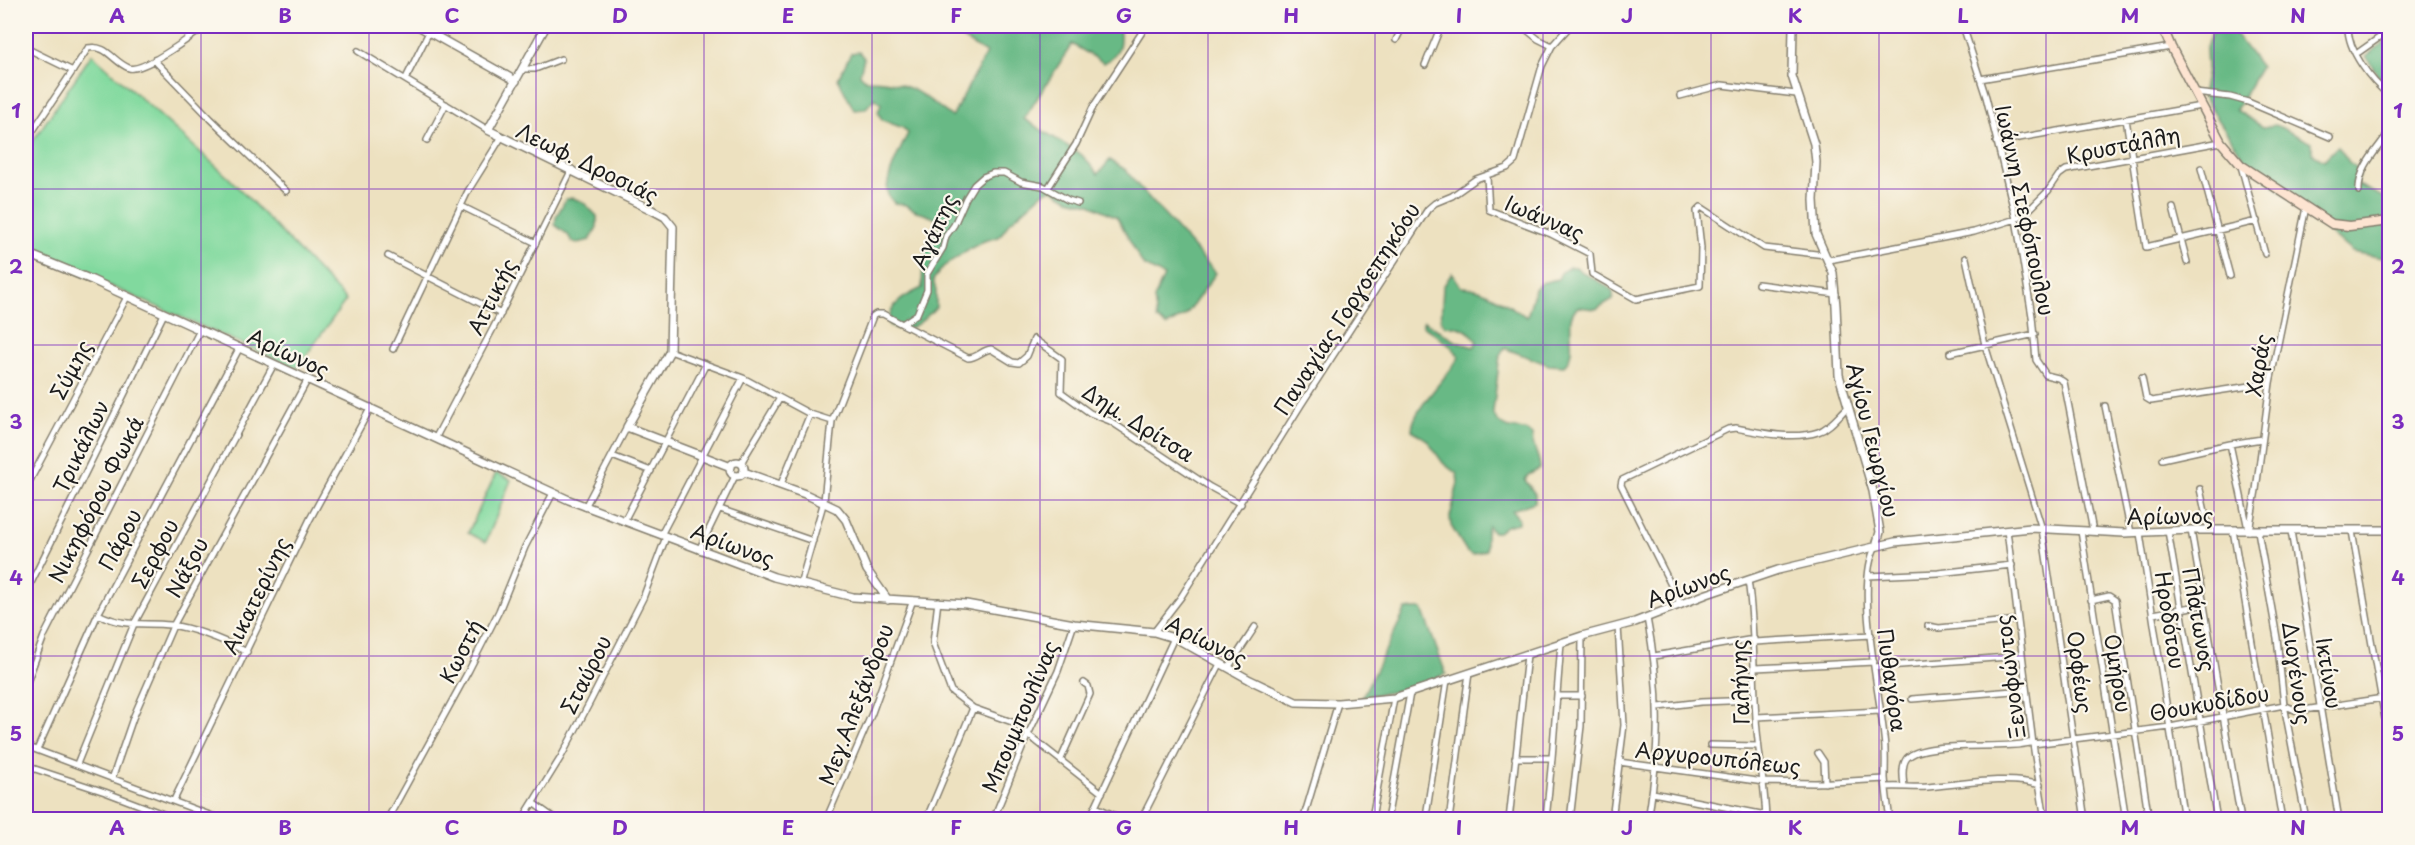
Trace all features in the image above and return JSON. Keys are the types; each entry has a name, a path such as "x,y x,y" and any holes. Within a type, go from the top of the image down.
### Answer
{"main road":[{"path":"2163,26 2221,142 2241,165 2326,221 2342,226 2390,221"}],"street":[{"path":"26,138 88,48 95,46 129,68 141,66 206,26"},
{"path":"418,26 430,28 516,81"},
{"path":"358,51 406,78 488,130 546,26"},
{"path":"555,26 563,26"},
{"path":"1048,188 1076,144 1093,107 1146,26"},
{"path":"1396,40 1403,26"},
{"path":"1425,65 1441,26"},
{"path":"1522,26 1538,39 1552,46"},
{"name":"Παναγίας Γοργοεπηκόου","path":"1154,632 1181,597 1301,405 1428,209 1476,179 1507,168 1515,161 1542,66 1552,46 1570,26"},
{"name":"Αγίου Γεωργίου","path":"1793,26 1791,67 1796,94 1814,144 1816,162 1814,219 1818,244 1827,258 1836,294 1839,375 1877,508 1880,532 1876,546"},
{"path":"1964,28 1986,26"},
{"path":"2348,26 2351,46 2364,66 2390,96"},
{"path":"406,78 430,28"},
{"name":"Ιωάννη Στεφόπουλου","path":"1964,28 1980,79 2016,219 2038,366 2046,375 2064,382 2092,531"},
{"path":"2359,52 2390,30"},
{"path":"1980,79 2171,46"},
{"path":"2351,46 2359,52 2364,66"},
{"path":"26,48 73,71"},
{"path":"154,60 286,191"},
{"path":"523,69 535,69 561,60"},
{"path":"1680,96 1722,86 1796,94"},
{"path":"2195,93 2230,97 2248,102 2330,136"},
{"path":"427,140 446,105"},
{"path":"1996,142 2201,106"},
{"path":"2126,119 2144,244 2147,248 2257,221"},
{"name":"Λεωφ. Δροσιάς","path":"488,130 652,210 665,217 673,227 670,351 627,427"},
{"path":"2360,191 2359,180 2365,165 2390,131"},
{"path":"393,349 461,206 501,138"},
{"name":"Κρυστάλλη","path":"2016,219 2049,191 2059,175 2066,170 2221,142"},
{"path":"2241,165 2265,254"},
{"path":"2201,168 2230,276"},
{"name":"Αττικής","path":"436,437 501,314 572,169"},
{"name":"Αγάπης","path":"902,324 916,314 927,290 927,274 938,258 946,236 974,185 983,177 993,173 1004,173 1021,182 1048,188 1078,203"},
{"name":"Ιωάννας","path":"1486,177 1489,210 1551,234 1590,254 1593,274 1636,299 1700,286 1701,248 1697,211 1701,207 1764,248 1827,258"},
{"path":"461,206 536,243"},
{"name":"Χαράς","path":"2248,531 2270,383 2306,207"},
{"path":"2173,208 2187,262"},
{"path":"1827,258 1974,232 2016,219"},
{"name":"Αρίωνος","path":"26,253 240,347 585,507 699,550 800,585 853,597 975,605 1074,624 1154,632 1174,638 1296,702 1338,703 1394,698 1582,636 1647,618 1778,570 1876,546 2007,530 2042,529 2131,533 2191,530 2390,530"},
{"path":"388,256 501,314"},
{"name":"Ορφέως","path":"1966,258 1985,345 2042,529 2085,819"},
{"path":"1758,285 1836,294"},
{"name":"Σύμης","path":"26,488 127,297"},
{"name":"Τρικάλων","path":"26,593 164,314"},
{"path":"800,585 824,501 832,421 871,320 876,314 880,314 902,324"},
{"name":"Δημ. Δρίτσα","path":"902,324 968,358 974,358 991,349 1012,362 1019,363 1027,356 1034,339 1062,359 1061,392 1090,413 1110,421 1210,487 1241,504"},
{"name":"Νικηφόρου Φωκά","path":"26,685 45,636 200,330"},
{"path":"1950,353 2035,334"},
{"name":"Πάρου","path":"37,750 98,614 240,347"},
{"path":"670,351 743,378 810,414 832,421"},
{"name":"Σερφου","path":"76,764 134,624 274,364"},
{"path":"624,521 706,364"},
{"name":"Σταύρου","path":"522,819 590,702 643,598 663,536 743,378"},
{"path":"2142,378 2146,398 2150,401 2270,383"},
{"name":"Νάξου","path":"112,779 133,718 173,626 308,379"},
{"path":"741,464 780,398"},
{"path":"2105,406 2131,533"},
{"name":"Αικατερίνης","path":"174,800 310,519 371,407"},
{"path":"1681,605 1621,485 1622,480 1728,429 1790,435 1818,432 1848,407"},
{"path":"781,484 810,414"},
{"path":"585,507 627,427 731,467"},
{"path":"2162,459 2262,439"},
{"path":"2230,444 2248,531"},
{"path":"612,456 651,471"},
{"path":"735,476 731,473 731,467 735,463 741,464"},
{"path":"741,464 744,472"},
{"path":"744,472 824,501 837,509 846,520 864,563 888,600"},
{"path":"735,476 744,472"},
{"path":"699,550 735,476"},
{"path":"2200,489 2209,530"},
{"name":"Κωστή","path":"387,819 469,670 499,611 525,547 554,493"},
{"path":"720,509 813,541"},
{"name":"Ξενοφώντος","path":"2007,530 2026,690 2045,819"},
{"path":"2191,530 2241,819"},
{"path":"2234,530 2282,819"},
{"name":"Ομήρου","path":"2081,531 2126,819"},
{"name":"Πλάτωνος","path":"2168,531 2217,819"},
{"name":"Διογένους","path":"2261,531 2277,638 2284,705 2306,819"},
{"name":"Ικτίνου","path":"2291,531 2339,819"},
{"path":"2352,531 2390,747"},
{"name":"Ηροδότου","path":"2140,533 2184,819"},
{"name":"Πυθαγόρα","path":"1876,546 1871,554 1868,576 1868,610 1885,741 1885,779 1890,819"},
{"path":"1868,576 1938,573 2012,565"},
{"name":"Γαλήνης","path":"1748,580 1754,640 1758,746 1764,782 1766,817"},
{"path":"2091,600 2109,596 2115,600 2149,819"},
{"name":"Μεγ.Αλεξάνδρου","path":"826,819 872,713 913,600"},
{"path":"938,602 932,635 941,669 951,691 973,708 1012,722 1102,793"},
{"path":"2153,614 2203,605"},
{"path":"98,614 115,622 173,626 219,638 247,652"},
{"path":"1647,618 1654,656 1659,707 1656,766 1648,819"},
{"path":"1928,626 1939,628 2018,620"},
{"name":"Μπουμπουλίνας","path":"993,819 1058,671 1074,624"},
{"path":"1612,819 1623,725 1618,626"},
{"path":"1228,668 1255,627"},
{"path":"1654,656 1754,640 1871,635"},
{"path":"1570,819 1582,696 1582,636"},
{"path":"1089,819 1174,638"},
{"path":"1546,819 1561,644"},
{"path":"1509,819 1527,654"},
{"path":"1755,668 1874,665 2022,656"},
{"path":"1141,819 1220,664"},
{"path":"1449,819 1469,673"},
{"path":"1427,810 1447,680"},
{"path":"1061,759 1090,694 1088,686 1084,683"},
{"path":"1912,699 2026,690"},
{"path":"1387,819 1410,693"},
{"path":"1557,696 1582,696"},
{"name":"Θουκυδίδου","path":"1904,786 1905,763 1908,758 1916,753 1940,748 2017,746 2073,741 2201,722 2284,705 2297,711 2390,697"},
{"path":"1372,818 1394,698"},
{"path":"1659,707 1701,702 1755,700"},
{"path":"1303,819 1338,703"},
{"path":"926,819 973,708"},
{"path":"1756,717 1881,711"},
{"path":"1710,745 1758,746"},
{"path":"26,746 223,819"},
{"path":"1818,753 1824,762 1826,783"},
{"path":"1515,758 1552,758"},
{"name":"Αργυρουπόλεως","path":"1619,762 1764,782 1826,783 1885,779"},
{"path":"26,766 179,819"},
{"path":"1886,787 2024,782 2040,786"},
{"path":"1653,792 1766,817"},
{"path":"533,803 557,819"},
{"path":"1096,807 1124,819"},
{"path":"1341,819 1345,815 1380,819"},
{"path":"2005,819 2045,819"}],"green space":[{"path":"940,26 1119,26 1119,48 1114,56 1104,63 1072,44 1024,119 1082,155 1098,174 1110,160 1126,170 1216,273 1186,315 1166,326 1157,319 1154,299 1164,276 1143,265 1117,217 1090,204 1069,199 1052,189 1044,192 1010,222 999,237 984,241 943,267 933,280 936,307 921,322 903,329 889,325 894,306 922,288 923,260 930,235 939,229 940,220 906,205 894,203 889,197 888,181 908,133 903,128 882,120 878,112 881,104 875,98 865,109 854,110 838,79 851,53 859,52 864,58 860,74 866,80 903,85 922,95 952,117 986,53 946,29 940,31"},
{"path":"2214,26 2229,26 2261,67 2236,110 2263,127 2276,125 2312,143 2312,153 2324,160 2338,146 2349,162 2360,170 2356,184 2389,200 2389,259 2352,252 2245,160 2202,95 2207,69 2206,47"},
{"path":"2389,39 2389,91 2366,56"},
{"path":"92,54 230,179 346,300 297,368 26,249 26,151"},
{"path":"573,198 583,202 597,216 597,227 590,240 572,242 568,235 555,225 556,217 566,199"},
{"path":"1569,267 1576,267 1609,288 1613,291 1613,299 1596,309 1578,307 1573,312 1571,352 1564,366 1549,365 1504,348 1500,355 1493,412 1502,424 1510,428 1526,430 1532,435 1540,469 1528,475 1525,480 1535,494 1535,502 1512,510 1518,518 1518,523 1506,526 1498,532 1493,532 1488,526 1486,550 1473,555 1467,552 1451,526 1450,517 1458,483 1457,474 1443,463 1427,440 1412,430 1418,412 1459,357 1452,347 1422,325 1424,321 1457,342 1474,347 1477,341 1467,331 1446,326 1441,321 1443,287 1452,273 1461,287 1488,293 1527,317 1535,289 1541,283 1558,279 1561,273"},
{"path":"496,473 511,480 486,542 468,533"},
{"path":"1406,609 1422,609 1446,674 1403,690 1362,697"}]}
